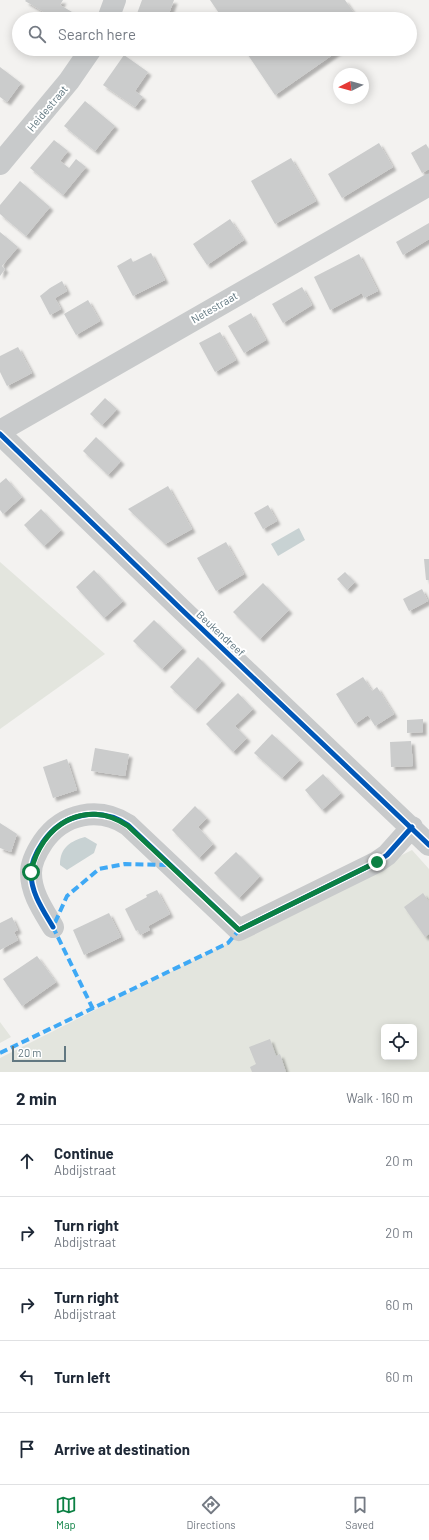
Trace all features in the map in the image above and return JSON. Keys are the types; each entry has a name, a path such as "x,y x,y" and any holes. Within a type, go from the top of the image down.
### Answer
{"street":[{"path":"111,12 115,0"},
{"name":"Heidestraat","path":"0,164 69,81 86,56"},
{"name":"Netestraat","path":"0,431 429,185"},
{"name":"Beukendreef","path":"0,434 175,603 412,827 429,845"},
{"path":"53,927 32,886 31,872 39,848 57,826 80,816 93,814 108,815 128,826 239,930 377,862 387,856 412,827"}],"shaded area":[{"path":"299,528 305,540 278,556 271,544"},
{"path":"0,562 105,654 0,729"},
{"path":"85,837 97,844 94,853 67,870 60,865 60,859 64,849 71,843"},
{"path":"412,850 429,869 429,1072 0,1072 0,1058"},
{"path":"0,1022 11,1037 0,1043"}],"building":[{"path":"63,0 60,5 72,12 44,12 25,1"},
{"path":"142,0 174,0 170,12 138,12"},
{"path":"210,0 345,0 353,12 218,12"},
{"path":"123,56 148,72 135,91 143,97 135,107 103,85"},
{"path":"249,56 331,56 275,95"},
{"path":"0,67 21,83 7,102 0,97"},
{"path":"85,101 115,126 95,151 64,126"},
{"path":"54,140 68,151 60,161 69,168 76,159 86,167 63,195 30,168"},
{"path":"379,143 393,167 342,198 328,174"},
{"path":"426,144 429,149 429,169 422,173 411,153"},
{"path":"291,158 316,201 275,224 251,181"},
{"path":"20,181 50,207 26,236 0,214 0,205"},
{"path":"230,219 244,240 207,265 193,244"},
{"path":"429,223 429,239 403,255 396,242"},
{"path":"0,232 18,247 2,266 5,269 0,276"},
{"path":"151,253 165,280 133,296 117,266 131,258 133,262"},
{"path":"359,254 378,291 364,298 362,293 330,310 314,277"},
{"path":"62,281 67,291 55,298 61,309 50,315 40,296"},
{"path":"302,287 312,305 283,323 272,304"},
{"path":"88,300 100,321 76,335 64,314"},
{"path":"251,313 266,340 244,353 228,326"},
{"path":"220,332 236,360 215,372 199,343"},
{"path":"18,347 32,373 7,386 0,372 0,356"},
{"path":"105,398 117,409 102,425 90,414"},
{"path":"96,437 121,461 108,475 83,451"},
{"path":"6,478 22,497 3,514 0,510 0,483"},
{"path":"168,486 192,529 165,544 128,509"},
{"path":"268,505 277,521 263,529 254,513"},
{"path":"41,509 61,530 44,546 24,525"},
{"path":"226,542 244,574 216,591 197,558"},
{"path":"424,559 429,559 429,580 426,580"},
{"path":"94,570 123,601 104,618 76,587"},
{"path":"345,572 355,582 347,590 337,579"},
{"path":"263,583 289,610 260,639 233,612"},
{"path":"422,589 428,601 409,611 403,599"},
{"path":"154,620 183,648 162,669 133,641"},
{"path":"198,657 222,681 195,710 170,687"},
{"path":"363,677 372,691 377,687 394,714 375,726 368,715 355,724 336,694"},
{"path":"238,693 253,709 235,726 247,738 233,752 206,724"},
{"path":"423,719 423,732 407,733 407,720"},
{"path":"272,734 300,760 282,778 254,753"},
{"path":"411,741 413,766 391,767 390,742"},
{"path":"95,748 129,754 125,776 91,771"},
{"path":"67,759 77,790 53,798 43,767"},
{"path":"323,774 341,793 322,810 305,790"},
{"path":"195,806 207,818 198,827 213,844 199,858 172,830"},
{"path":"0,823 17,834 11,852 0,848"},
{"path":"236,852 260,876 239,898 214,873"},
{"path":"157,890 170,914 148,926 150,930 140,935 138,930 136,931 125,909 147,897 146,895"},
{"path":"423,893 429,902 429,934 425,937 404,907"},
{"path":"109,913 121,937 84,955 73,930"},
{"path":"12,917 18,930 14,932 18,940 0,950 0,923"},
{"path":"37,956 56,982 22,1006 3,979"},
{"path":"270,1039 276,1056 280,1054 286,1072 252,1072 250,1067 256,1064 249,1047"}],"marked path":[{"path":"93,1009 53,927 67,896 99,869 125,864 169,865"},
{"path":"0,1053 228,943 239,930"}],"cycle path":[{"path":"0,434 429,845"},
{"path":"53,927 35,894 31,873 32,865 43,842 51,832 61,824 71,819 94,814 117,819 128,825 239,930 377,862 387,855 412,827"}],"route":[{"path":"31,872 39,848 47,836 57,826 80,816 93,814 108,815 120,820 128,826 239,930 377,862"}]}
